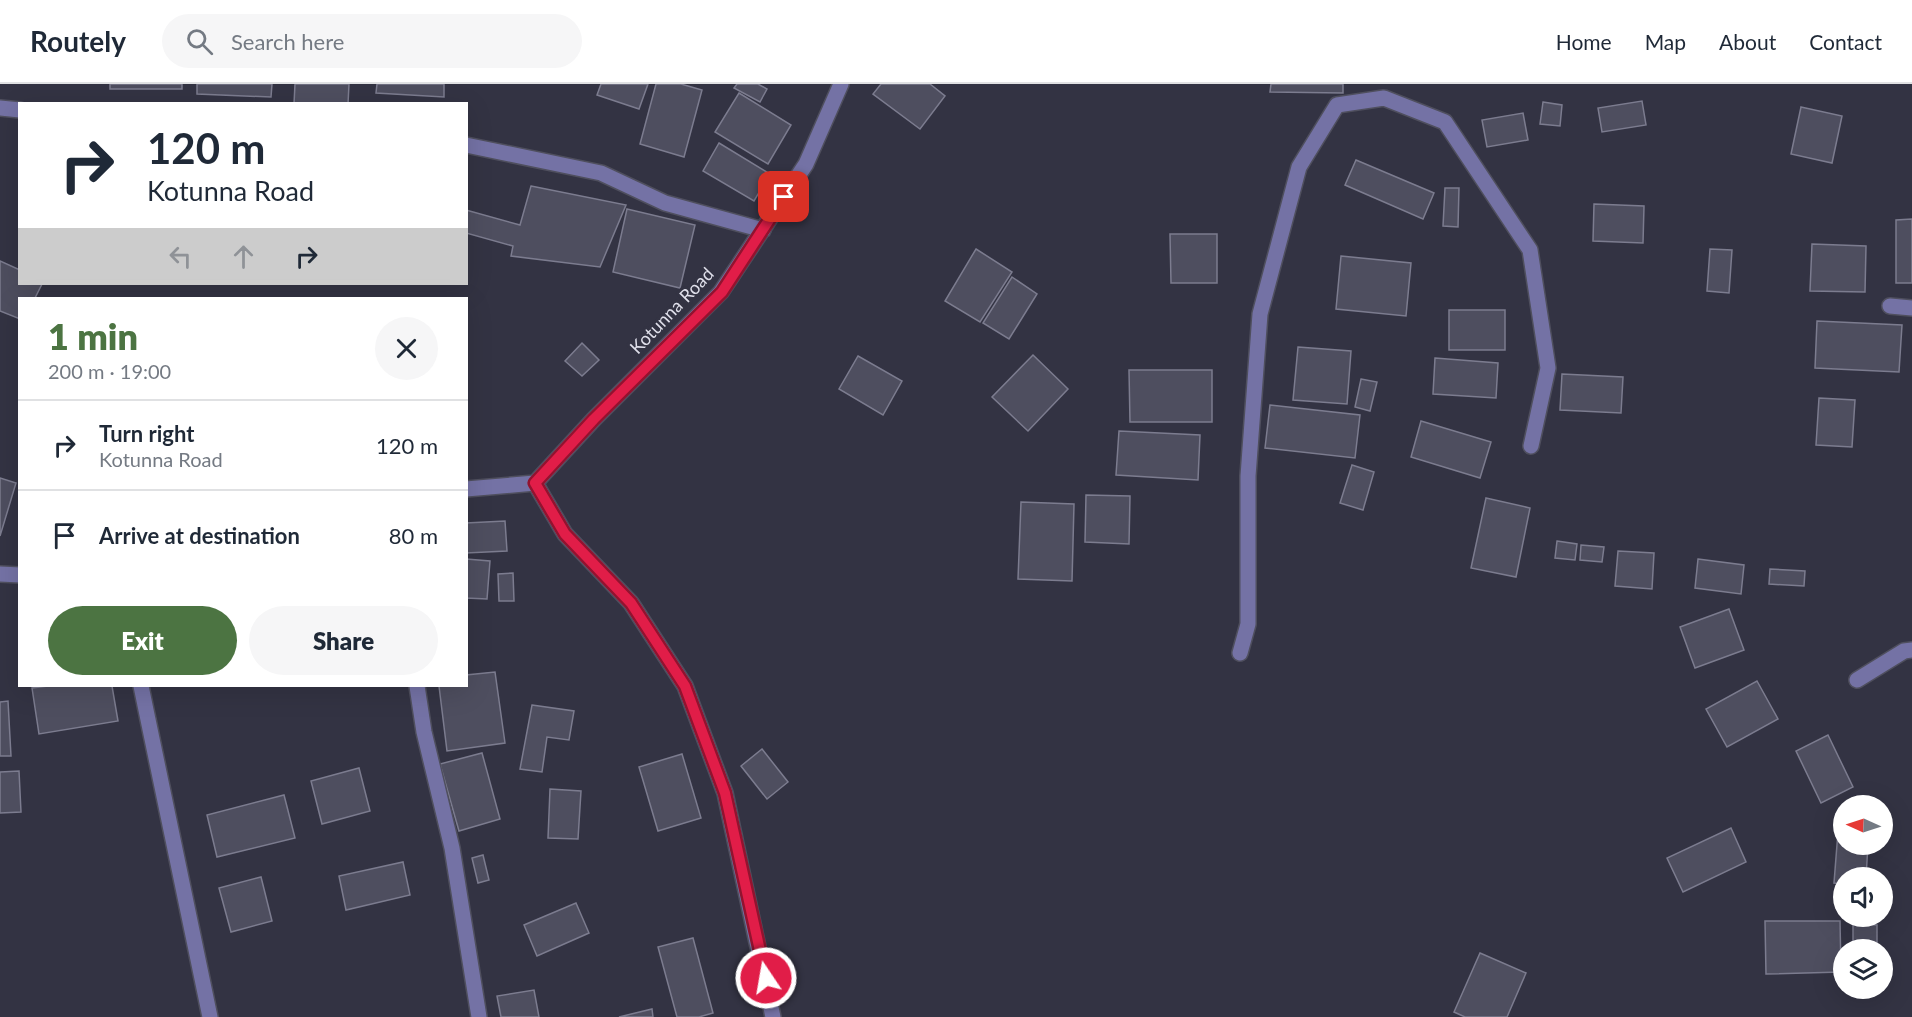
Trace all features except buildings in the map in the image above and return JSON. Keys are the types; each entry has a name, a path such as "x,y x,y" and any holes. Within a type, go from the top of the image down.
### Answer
{"street":[{"name":"Kotunna Road","path":"535,483 594,419 722,292 806,164 841,84"},
{"path":"1240,653 1248,624 1248,476 1260,314 1299,167 1337,105 1384,91 1445,122 1530,250 1548,368 1531,446"},
{"path":"0,108 18,110"},
{"path":"468,145 601,173 665,203 763,230"},
{"path":"1890,306 1912,308"},
{"path":"468,489 535,483 565,534 631,603 685,686 725,793 773,1017"},
{"path":"0,574 18,575"},
{"path":"1857,680 1904,651 1912,650"},
{"path":"141,687 206,1016"},
{"path":"417,687 424,732 452,848 479,1017"}],"route":[{"path":"766,978 725,793 685,686 631,603 565,534 535,483 594,419 722,292 784,197"}]}
